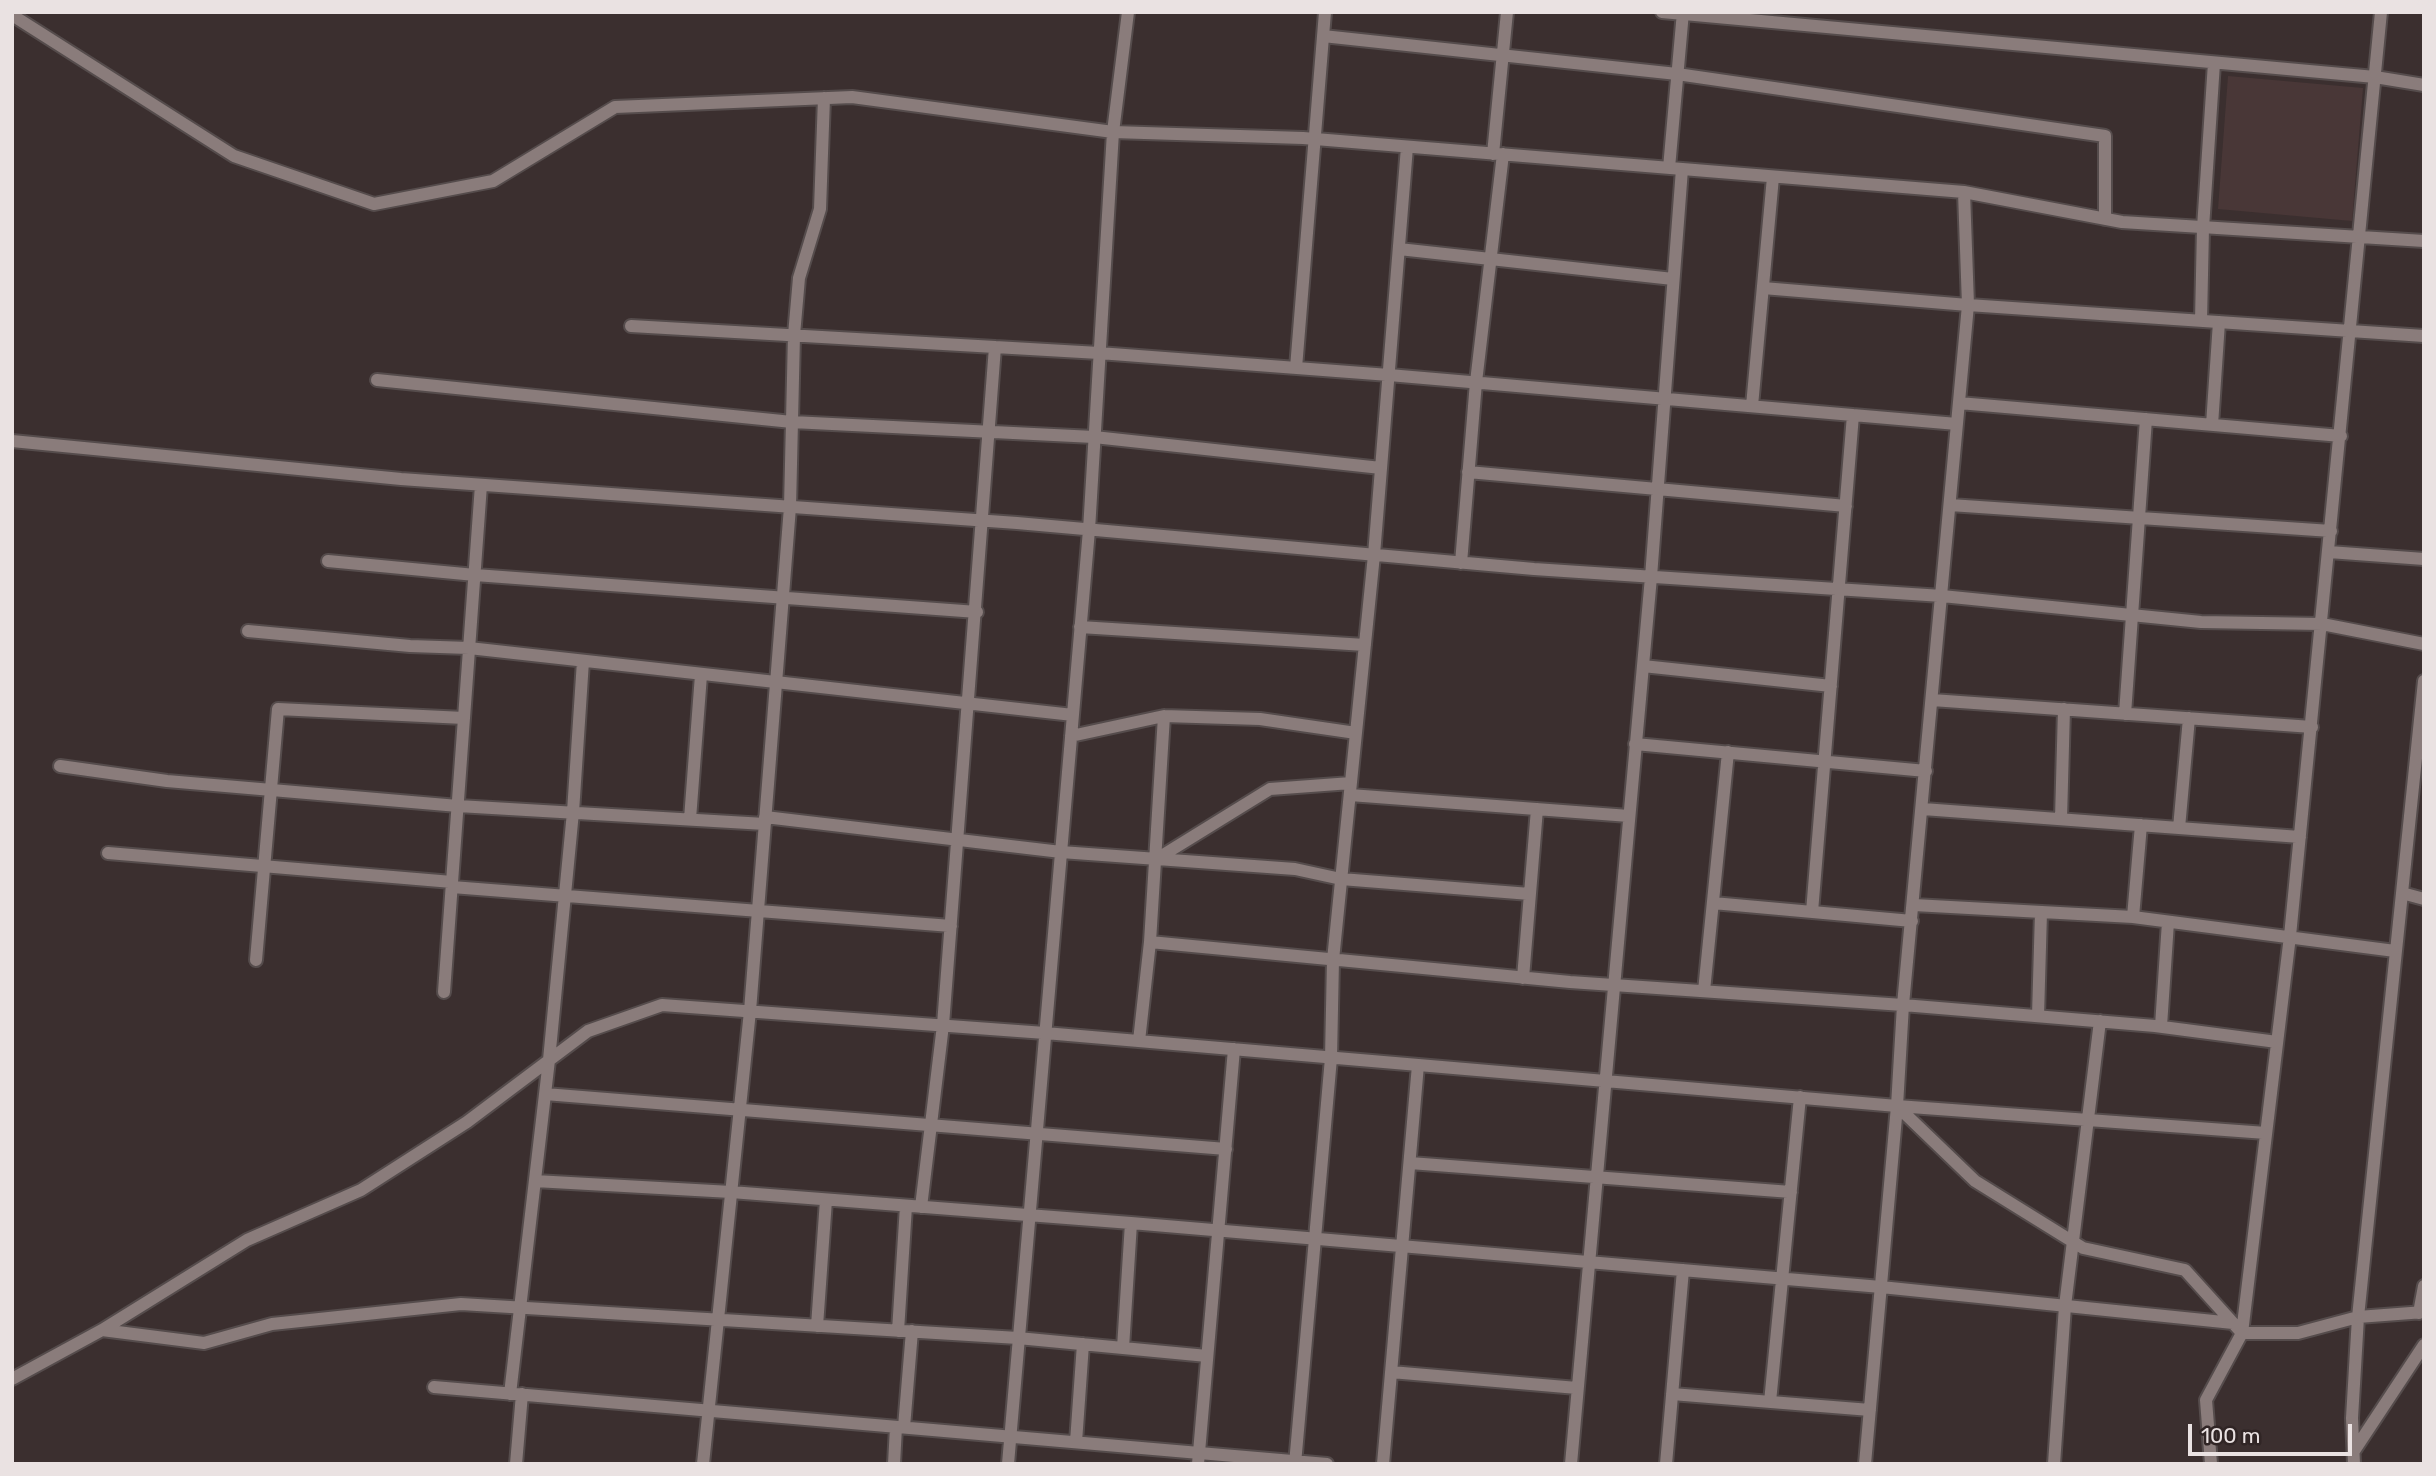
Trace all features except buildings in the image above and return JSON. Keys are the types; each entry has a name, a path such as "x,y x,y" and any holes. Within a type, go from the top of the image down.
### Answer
{"street":[{"path":"1008,1464 1088,530 1112,132 1128,12"},
{"path":"1296,368 1325,12"},
{"path":"1461,563 1476,382 1490,259 1507,12"},
{"path":"1662,12 2375,77 2424,85"},
{"path":"2211,1464 2206,1400 2242,1333 2290,936 2332,531 2381,12"},
{"path":"1571,1464 1651,577 1673,279 1677,74 1683,14"},
{"path":"12,15 234,156 374,204 493,181 615,107 852,97 1112,132 1314,139 1964,192 2122,222 2424,241"},
{"path":"1323,36 1677,74 2105,136 2105,219"},
{"path":"2201,321 2203,228 2214,63"},
{"path":"703,1464 750,1011 790,507 794,335 799,278 820,209 824,98"},
{"path":"1295,1462 1331,1058 1333,960 1374,555 1407,147"},
{"path":"1752,406 1773,177"},
{"path":"1865,1464 1897,1106 1903,1005 1968,305 1964,192"},
{"path":"1399,249 1673,279"},
{"path":"1763,288 1968,305 2424,336"},
{"path":"2212,425 2219,322"},
{"path":"631,326 1099,353 1476,382 1957,424"},
{"path":"921,1207 943,1025 984,521 995,347"},
{"path":"377,380 792,422 1094,437 1381,467"},
{"path":"1959,403 2341,436"},
{"path":"1812,912 1853,415"},
{"path":"2125,714 2146,419"},
{"path":"12,440 401,479 984,521 1461,563 1942,596 2201,622 2322,624 2424,644"},
{"path":"1468,472 1846,506"},
{"path":"444,992 481,485"},
{"path":"1950,505 2332,531"},
{"path":"2329,552 2424,559"},
{"path":"328,562 976,611"},
{"path":"1080,627 1365,645"},
{"path":"248,631 410,646 469,648 1073,715"},
{"path":"516,1464 520,1308 565,896 583,661"},
{"path":"1643,666 1831,686"},
{"path":"690,819 701,675"},
{"path":"2354,1457 2352,1418 2358,1317 2424,681"},
{"path":"1932,700 2312,727"},
{"path":"256,960 278,709 464,718"},
{"path":"2062,819 2064,709"},
{"path":"1071,736 1164,716 1260,719 1356,733"},
{"path":"1139,1041 1150,942 1164,716"},
{"path":"2179,828 2189,718"},
{"path":"1636,744 1926,771"},
{"path":"1704,991 1728,752"},
{"path":"60,765 167,781 458,806 690,819 765,820 1061,852 1295,869 1341,879 1530,894"},
{"path":"1155,860 1270,789 1350,789 1629,816"},
{"path":"1524,978 1537,809"},
{"path":"1923,809 2300,837"},
{"path":"2133,917 2141,825"},
{"path":"108,853 565,896 951,926"},
{"path":"2403,893 2424,899"},
{"path":"1713,903 1912,922"},
{"path":"1914,905 2133,917 2395,951"},
{"path":"2038,1016 2041,912"},
{"path":"2161,1026 2168,922"},
{"path":"1150,942 1524,978 2161,1026 2277,1042"},
{"path":"12,1379 102,1330 247,1240 360,1190 467,1122 588,1031 662,1005 1045,1033 1897,1106 2266,1133"},
{"path":"2054,1464 2066,1306 2100,1021"},
{"path":"1198,1458 1234,1049"},
{"path":"1383,1464 1418,1065"},
{"path":"545,1094 1226,1149"},
{"path":"1770,1402 1800,1097"},
{"path":"1897,1106 1975,1181 2083,1248 2185,1270 2242,1333 2298,1333 2358,1317 2421,1312 2424,1286"},
{"path":"1410,1163 1791,1192"},
{"path":"535,1181 731,1192 1131,1223 1881,1287 2233,1323"},
{"path":"817,1326 826,1200"},
{"path":"898,1331 906,1206"},
{"path":"1123,1348 1131,1223"},
{"path":"1666,1464 1683,1270"},
{"path":"102,1330 204,1343 272,1324 461,1304 1018,1338 1207,1356"},
{"path":"894,1464 912,1331"},
{"path":"1076,1443 1083,1344"},
{"path":"2354,1457 2424,1345"},
{"path":"1391,1372 1577,1388"},
{"path":"434,1387 1076,1443 1198,1458 1327,1464"},
{"path":"1672,1394 1870,1410"}],"shaded area":[{"path":"2228,76 2363,88 2352,221 2218,209"}]}
